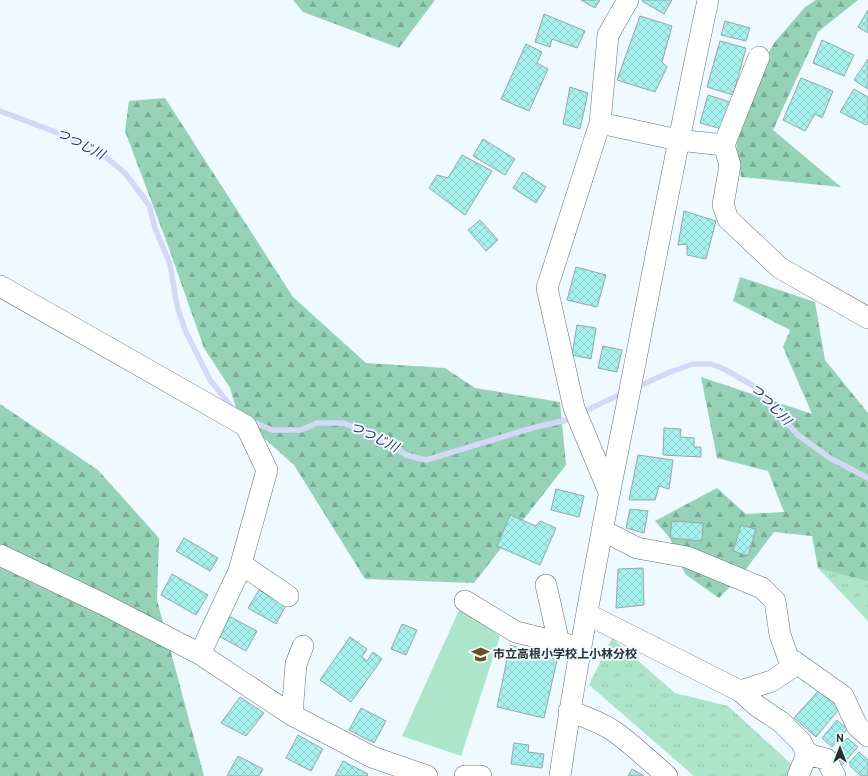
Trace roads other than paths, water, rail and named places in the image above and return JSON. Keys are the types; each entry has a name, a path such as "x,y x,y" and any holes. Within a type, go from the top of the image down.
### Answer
{"street":[{"path":"609,492 574,408 547,288 600,123 608,35 628,0"},
{"path":"560,776 609,492 678,140 708,0"},
{"path":"759,57 724,145 730,165 723,205 728,219 780,268 868,318"},
{"path":"600,123 678,140 724,145"},
{"path":"0,286 246,426 267,470 239,570 200,654"},
{"path":"602,530 637,548 687,557 762,588 775,601 780,635 788,657 843,696 857,726 868,736"},
{"path":"0,555 103,604 200,654 292,715 372,757 427,776"},
{"path":"241,564 288,596"},
{"path":"546,585 559,643"},
{"path":"465,601 516,632 581,648"},
{"path":"587,614 740,691 757,706 781,722 801,742 807,754 826,759 835,776"},
{"path":"292,715 296,664 302,646"},
{"path":"740,691 772,682 797,664"},
{"path":"570,711 593,720 614,731 642,753 667,776"},
{"path":"798,776 807,754"},
{"path":"466,776 481,776"}],"waterway":[{"name":"つつじ川","path":"0,111 69,137 102,154 125,173 149,205 155,228 170,264 177,306 185,330 210,380 234,410"},
{"name":"つつじ川","path":"635,388 670,372 693,364 711,364 724,369 752,385 798,435 830,458 868,478"},
{"name":"つつじ川","path":"581,413 625,392"},
{"name":"つつじ川","path":"249,420 272,430 301,430 317,423 344,423 387,441 406,455 426,460 573,417"}],"place":[{"name":"市立高根小学校上小林分校","path":"480,655"}]}
